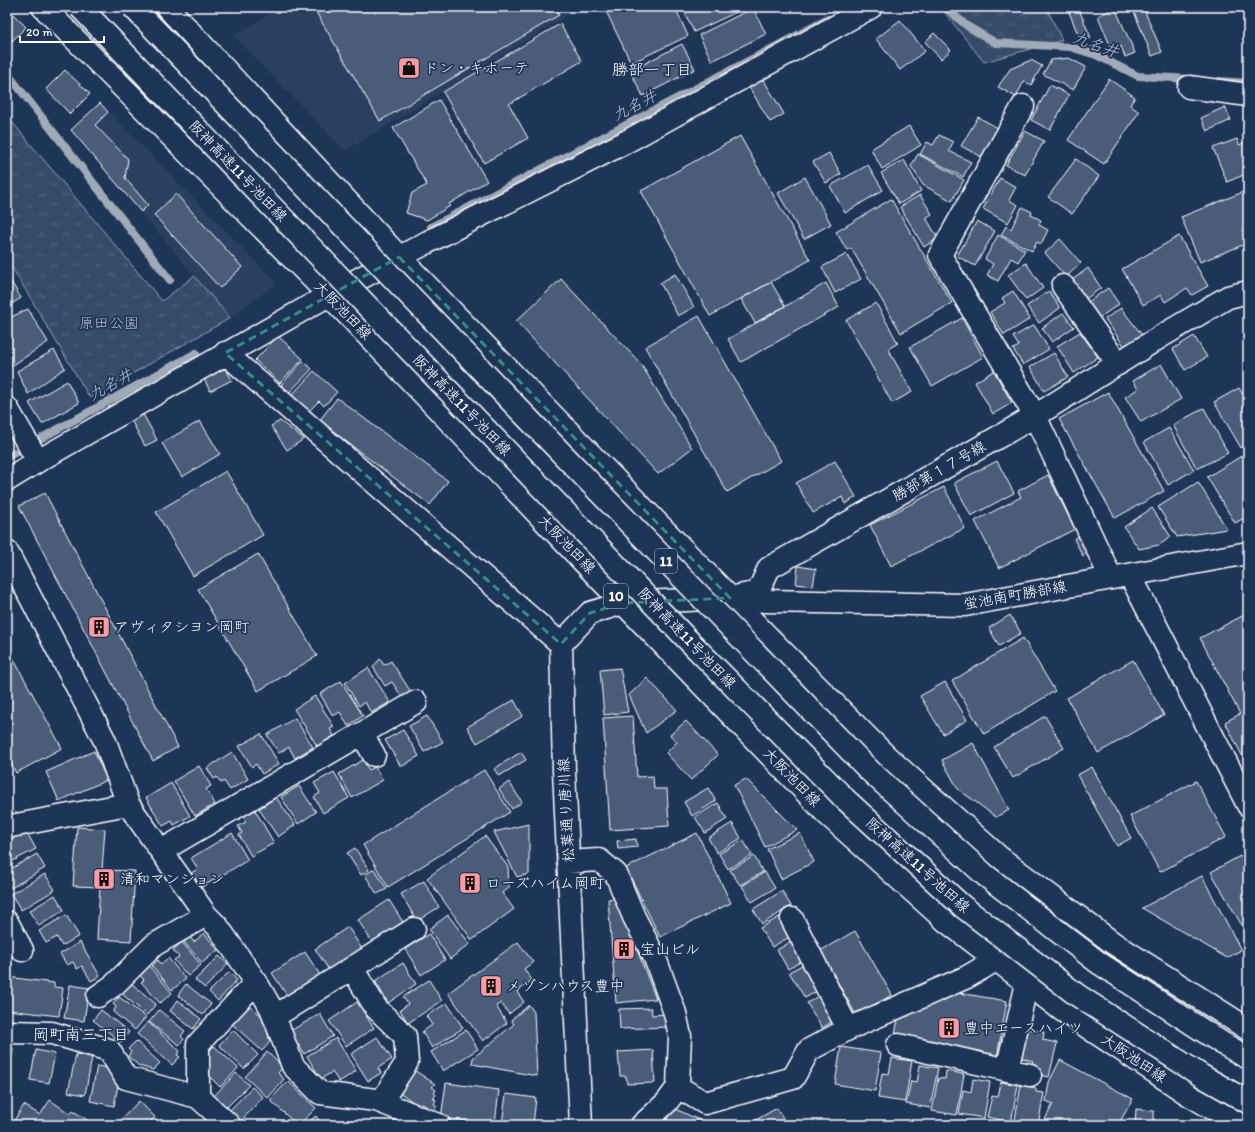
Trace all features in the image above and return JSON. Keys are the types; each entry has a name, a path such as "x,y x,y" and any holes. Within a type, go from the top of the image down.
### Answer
{"main road":[{"name":"大阪池田線","path":"43,7 329,295 622,603 827,814 946,921 1027,984 1062,1010 1188,1094 1241,1125"},
{"name":"阪神高速11号池田線","path":"80,7 683,635 845,799 962,906 1077,995 1202,1076 1248,1102"},
{"name":"11","path":"133,7 533,424 870,770 985,875 1099,963 1222,1043 1248,1058"},
{"path":"167,7 399,257 730,598 886,756 999,857 1113,943 1248,1028"},
{"path":"7,480 225,353 329,295 399,257 624,143 872,7"},
{"path":"1189,87 1248,95"},
{"path":"1023,106 940,255 1035,416 1120,576 1248,805"},
{"path":"1063,286 1118,364"},
{"name":"勝部第１７号線","path":"622,603 730,598 758,592 769,568 1035,416 1228,297 1248,292"},
{"path":"225,353 561,644 590,613 622,603"},
{"path":"7,408 38,461"},
{"path":"7,552 106,741 128,804 160,851 206,914 218,927 256,982 271,1008 293,1066 320,1093 376,1100 438,1125"},
{"name":"蛍池南町勝部線","path":"730,598 765,601 965,605 1248,553"},
{"name":"松葉通り唐川線","path":"561,644 564,771 581,1125"},
{"path":"160,851 416,702"},
{"path":"362,734 374,755"},
{"path":"7,828 128,804"},
{"path":"568,862 599,860 616,874 634,917 655,958 676,1013 680,1036 678,1087 667,1102 642,1125"},
{"path":"98,996 114,985 154,945 206,914"},
{"path":"792,919 848,1029"},
{"path":"7,922 22,950"},
{"path":"274,1017 414,929"},
{"path":"678,1087 705,1103 793,1078 809,1050 848,1029 967,977 996,960"},
{"path":"352,968 376,1008 405,1036 407,1062 381,1102"},
{"path":"198,1097 198,1044 256,982"},
{"path":"1007,1070 1027,984"},
{"path":"7,1032 52,1032 109,1050 126,1078 198,1097 229,1125"},
{"path":"898,1045 1030,1075"}],"highlighted area":[{"path":"399,257 730,598 623,603 590,613 561,644 225,353"}],"shaded area":[{"path":"281,7 581,7 345,151 234,36"},
{"path":"100,103 277,283 230,318 71,130"}],"green space":[{"path":"940,7 1046,7 1062,40 984,62"},
{"name":"原田公園","path":"7,116 162,301 194,276 230,318 90,398 7,259"}],"building":[{"name":"ドン・キホーテ","path":"313,7 555,7 559,15 380,121"},
{"path":"604,7 675,7 688,36 631,63"},
{"path":"682,7 747,7 694,32"},
{"path":"1067,7 1078,7 1091,38 1081,42"},
{"path":"1132,7 1143,7 1162,52 1152,56"},
{"path":"7,8 26,27 11,42 7,38"},
{"path":"753,8 766,34 712,61 699,35"},
{"path":"1115,8 1135,53 1125,57 1121,46 1112,50 1098,16"},
{"path":"900,20 925,51 900,70 876,39"},
{"path":"560,24 582,61 509,104 528,138 484,163 443,92"},
{"path":"934,33 951,50 941,59 925,42"},
{"path":"682,44 695,69 643,96 630,71"},
{"path":"1069,58 1086,67 1073,90 1043,74 1051,60"},
{"path":"1031,60 1042,66 1031,85 1024,81 1016,97 998,87 1010,69"},
{"path":"65,70 90,94 70,114 46,89"},
{"path":"763,79 784,114 770,122 749,87"},
{"path":"1109,79 1135,97 1130,105 1139,112 1104,164 1068,140"},
{"path":"1050,85 1069,95 1050,130 1031,120"},
{"path":"439,100 487,181 449,204 450,206 427,220 406,213 412,193 427,185 393,128"},
{"path":"100,103 108,112 95,125 128,159 125,178 148,205 141,212 71,130"},
{"path":"1225,107 1231,120 1207,131 1201,118"},
{"path":"978,117 998,128 982,157 961,146"},
{"path":"909,126 921,145 882,169 871,149"},
{"path":"1025,131 1044,141 1025,175 1006,165"},
{"path":"939,135 953,142 949,151 971,162 963,177 920,154 927,142 933,145"},
{"path":"740,136 810,260 710,316 641,191"},
{"path":"1237,139 1239,145 1248,141 1248,173 1227,182 1213,148"},
{"path":"829,153 841,174 826,183 813,162"},
{"path":"918,154 964,180 952,201 923,185 911,166"},
{"path":"1076,159 1099,176 1072,214 1048,197"},
{"path":"904,160 921,191 899,204 881,173"},
{"path":"868,165 883,190 845,213 830,186"},
{"path":"805,177 831,224 804,239 778,193"},
{"path":"1000,178 1016,187 1009,200 1018,205 1008,223 983,209"},
{"path":"1248,190 1248,243 1200,262 1181,217"},
{"path":"176,194 242,267 220,288 154,215"},
{"path":"920,195 932,214 926,218 938,238 924,247 900,207"},
{"path":"891,199 952,303 901,333 851,248 847,250 836,232"},
{"path":"1022,207 1032,212 1031,215 1041,220 1039,225 1048,230 1041,244 1037,242 1032,251 1001,235 1006,226 1011,229"},
{"path":"977,221 995,231 975,266 957,256"},
{"path":"998,235 1025,250 1018,262 1011,258 998,281 987,275 993,264 985,259"},
{"path":"1179,236 1208,286 1192,295 1187,288 1165,302 1161,295 1143,305 1122,269"},
{"path":"1060,239 1081,263 1066,277 1045,253"},
{"path":"847,254 861,279 835,293 822,267"},
{"path":"1026,263 1043,288 1026,300 1008,275"},
{"path":"1088,268 1101,288 1084,300 1071,281"},
{"path":"675,274 694,307 678,316 660,283"},
{"path":"7,275 21,298 7,307"},
{"path":"561,279 641,364 692,448 658,474 516,321"},
{"path":"771,282 785,306 755,323 741,299"},
{"path":"826,283 839,307 741,362 728,339"},
{"path":"1108,288 1119,304 1099,318 1088,302"},
{"path":"1013,291 1030,319 1004,335 990,312 1005,303 1002,298"},
{"path":"1049,291 1060,308 1039,323 1027,306"},
{"path":"876,303 898,343 888,349 912,392 892,403 846,320"},
{"path":"1121,308 1142,335 1125,347 1105,319"},
{"path":"28,309 48,342 7,369 7,319"},
{"path":"1063,313 1074,327 1052,342 1042,328"},
{"path":"699,316 781,461 727,492 645,347"},
{"path":"962,318 983,357 932,386 910,347"},
{"path":"1034,325 1049,349 1023,365 1013,349 1019,346 1013,337"},
{"path":"1080,332 1098,357 1074,373 1057,346"},
{"path":"278,336 303,359 280,383 255,360"},
{"path":"1194,336 1207,357 1185,370 1173,349"},
{"path":"54,350 65,368 28,394 17,371"},
{"path":"1054,353 1068,377 1044,391 1030,367"},
{"path":"303,361 312,369 290,392 281,385"},
{"path":"1161,364 1181,399 1141,422 1125,397 1138,389 1133,381"},
{"path":"224,366 232,380 210,391 203,377"},
{"path":"314,371 337,392 324,406 319,401 309,411 292,395"},
{"path":"994,371 1012,403 993,414 975,382"},
{"path":"67,381 79,403 42,424 29,403"},
{"path":"1239,388 1244,396 1248,394 1248,444 1241,448 1214,402"},
{"path":"1108,392 1164,491 1115,518 1059,419"},
{"path":"337,398 448,481 430,505 319,421"},
{"path":"1204,408 1228,453 1197,469 1173,425"},
{"path":"143,414 157,440 145,446 131,420"},
{"path":"200,421 220,454 182,477 162,443"},
{"path":"280,421 304,439 287,450 271,426"},
{"path":"1169,428 1194,470 1168,485 1144,442"},
{"path":"1248,452 1248,516 1235,523 1207,477"},
{"path":"835,461 856,497 845,504 842,497 813,513 796,483"},
{"path":"997,461 1014,493 971,516 954,483"},
{"path":"226,471 263,535 193,576 156,512"},
{"path":"1048,475 1075,529 999,568 975,521 1021,497 1018,491"},
{"path":"1198,482 1227,529 1177,537 1158,507"},
{"path":"944,487 965,528 891,566 870,525"},
{"name":"アヴィタシヨン岡町","path":"45,493 178,747 153,761 19,506"},
{"path":"1152,508 1171,537 1159,545 1139,549 1124,527"},
{"path":"1083,534 1093,550 1083,556 1074,539"},
{"path":"258,554 317,656 258,691 198,589"},
{"path":"798,566 816,569 813,586 796,584"},
{"path":"1248,613 1247,765 1225,722 1240,714 1200,638"},
{"path":"1010,615 1021,633 999,646 989,628"},
{"path":"1023,638 1055,691 984,734 952,681"},
{"path":"7,647 62,748 16,773 7,756"},
{"path":"380,659 384,665 391,661 411,692 402,697 392,682 385,686 373,667"},
{"path":"1133,660 1164,715 1098,753 1067,698"},
{"path":"368,668 390,702 371,713 365,702 359,706 345,683"},
{"path":"620,668 628,712 604,715 600,670"},
{"path":"647,678 677,710 646,733 629,695"},
{"path":"341,681 363,716 348,726 340,712 333,716 320,694"},
{"path":"945,682 967,720 943,734 920,696"},
{"path":"315,696 334,727 330,729 334,736 317,746 294,709"},
{"path":"514,700 523,716 477,743 467,727"},
{"path":"427,716 443,742 424,752 409,726"},
{"path":"633,716 637,777 653,776 654,789 667,789 669,826 610,830 603,718"},
{"path":"1045,716 1064,748 1013,778 994,747"},
{"path":"295,718 313,747 295,758 289,747 279,753 267,735"},
{"path":"686,721 718,755 691,780 666,753 677,742 670,735"},
{"path":"403,730 419,756 401,767 385,740"},
{"path":"261,734 279,764 262,774 256,764 252,767 239,746"},
{"path":"973,743 1009,810 996,817 958,789 942,760"},
{"path":"94,751 107,780 59,801 46,772"},
{"path":"232,752 248,779 230,790 224,781 221,783 217,777 214,779 207,768"},
{"path":"521,752 526,760 499,776 494,769"},
{"path":"363,760 369,770 375,767 383,780 352,798 339,774"},
{"path":"199,766 211,786 206,789 215,804 195,816 174,781"},
{"path":"1092,767 1131,838 1117,846 1077,775"},
{"path":"484,770 510,812 388,887 363,845"},
{"path":"334,772 349,798 323,813 314,797 320,793 314,783"},
{"path":"746,779 797,830 765,847 734,785"},
{"path":"1196,781 1226,837 1160,872 1130,816"},
{"path":"509,782 522,802 512,809 499,789"},
{"path":"171,783 190,816 174,825 172,821 163,826 146,798"},
{"path":"299,786 316,812 298,824 281,797"},
{"path":"708,788 716,801 692,816 684,802"},
{"path":"276,797 295,825 278,837 259,809"},
{"path":"718,803 727,819 705,833 695,817"},
{"path":"255,810 274,843 251,856 239,835 242,833 238,826 246,822 243,817"},
{"path":"732,823 741,838 717,853 708,838"},
{"path":"529,824 529,874 517,877 494,832"},
{"name":"清和マンション","path":"77,827 105,829 102,870 135,871 131,941 97,939 100,887 73,886"},
{"path":"26,831 36,849 7,864 7,841"},
{"path":"232,833 248,860 200,888 191,873 198,869 191,858"},
{"path":"697,833 731,903 660,937 626,868"},
{"path":"800,833 814,862 781,879 767,849"},
{"name":"ローズハイム岡町","path":"485,836 508,867 509,888 502,893 514,909 472,940 427,878"},
{"path":"636,839 637,847 618,849 617,841"},
{"path":"743,840 752,855 728,869 719,854"},
{"path":"355,848 369,870 361,875 347,853"},
{"path":"37,854 45,868 11,888 7,881 7,871"},
{"path":"754,856 763,872 740,885 730,870"},
{"path":"1240,856 1248,870 1248,936 1211,872"},
{"path":"374,869 387,889 377,894 365,875"},
{"path":"765,872 775,888 752,902 742,886"},
{"path":"45,874 55,890 21,910 11,894"},
{"path":"1202,876 1241,950 1227,958 1142,908"},
{"path":"424,881 439,907 417,921 401,894"},
{"path":"782,891 791,906 762,924 753,909"},
{"path":"55,895 64,910 39,926 29,911"},
{"name":"宝山ビル","path":"617,898 656,999 616,1003 608,899"},
{"path":"389,900 403,922 372,942 358,920"},
{"path":"66,915 79,936 62,946 57,937 46,943 39,931"},
{"path":"448,915 470,944 450,959 429,929"},
{"path":"781,916 793,935 772,947 760,928"},
{"path":"348,927 362,949 329,970 315,949"},
{"path":"855,931 892,995 856,1015 820,951"},
{"path":"204,933 218,950 202,963 184,942 190,937 194,942"},
{"path":"429,934 445,960 421,975 405,949"},
{"path":"792,941 804,960 788,969 777,950"},
{"path":"80,942 100,976 91,981 82,966 77,969 73,962 67,965 60,954"},
{"path":"182,942 201,965 188,976 174,960 179,957 173,950"},
{"name":"メゾンハウス豊中","path":"518,942 533,962 524,969 532,980 517,992 524,1002 509,1014 501,1003 496,1006 507,1023 483,1041 448,993"},
{"path":"305,952 320,975 288,997 272,973"},
{"path":"219,956 228,964 205,988 195,980"},
{"path":"168,958 186,979 172,990 152,966 158,960 161,964"},
{"path":"403,963 416,984 388,1003 375,981"},
{"path":"804,964 819,990 805,998 789,972"},
{"path":"149,966 172,993 160,1003 141,982 144,980 139,974"},
{"path":"229,972 237,980 218,1001 209,992"},
{"path":"7,977 54,983 54,987 63,988 59,1016 7,1010"},
{"path":"429,980 442,1001 408,1023 400,1010 408,1004 403,997"},
{"path":"131,983 156,1004 147,1015 122,994"},
{"path":"186,984 211,1004 203,1015 178,995"},
{"path":"70,985 89,988 84,1021 64,1018"},
{"name":"豊中エースハイツ","path":"947,991 1007,1001 997,1057 894,1039 899,1014 909,1016 910,1010 937,998 945,1000"},
{"path":"820,995 835,1020 822,1028 807,1003"},
{"path":"119,997 146,1017 135,1030 113,1012 116,1007 113,1004"},
{"path":"178,1000 201,1019 193,1029 170,1011"},
{"path":"357,1002 374,1028 346,1046 329,1021"},
{"path":"447,1003 463,1028 432,1048 422,1032 432,1025 426,1016"},
{"path":"248,1004 264,1018 270,1042 262,1051 231,1023"},
{"path":"529,1005 534,1012 537,1076 472,1064 473,1058 514,1024 511,1020"},
{"path":"651,1008 652,1015 668,1014 668,1027 620,1029 619,1009"},
{"path":"101,1010 129,1032 121,1042 93,1020"},
{"path":"159,1010 185,1031 181,1036 184,1039 179,1045 149,1022"},
{"path":"320,1014 333,1036 304,1054 290,1031"},
{"path":"148,1022 180,1051 177,1055 180,1057 172,1065 137,1034"},
{"path":"1025,1028 1044,1032 1043,1040 1057,1043 1049,1077 1035,1074 1037,1066 1032,1064 1033,1061 1022,1058 1023,1054 1019,1053"},
{"path":"233,1030 258,1055 244,1069 219,1045"},
{"path":"466,1030 478,1049 443,1071 431,1052"},
{"path":"377,1037 392,1059 378,1068 381,1073 368,1081 351,1054"},
{"path":"336,1038 356,1071 339,1082 332,1072 321,1079 307,1056"},
{"path":"136,1041 160,1063 153,1070 139,1066 128,1056 131,1052 128,1049"},
{"path":"214,1046 238,1068 220,1087 209,1076 205,1055"},
{"path":"841,1047 881,1053 875,1091 835,1084"},
{"path":"7,1048 13,1048 10,1072 7,1072"},
{"path":"36,1050 55,1054 49,1083 30,1080"},
{"path":"653,1050 655,1083 627,1084 626,1076 620,1076 618,1052"},
{"path":"267,1052 283,1067 278,1073 284,1079 268,1098 245,1077"},
{"path":"76,1054 92,1057 85,1095 68,1092"},
{"path":"892,1058 912,1061 905,1102 878,1098 882,1073 889,1074"},
{"path":"1060,1060 1133,1099 1118,1125 1047,1125 1043,1123 1053,1104 1046,1101 1049,1082"},
{"path":"920,1065 938,1068 930,1108 906,1104 911,1081 917,1082"},
{"path":"97,1066 107,1068 118,1085 114,1106 90,1101"},
{"path":"414,1070 435,1084 432,1087 436,1090 434,1093 436,1095 433,1098 436,1100 434,1104 437,1106 433,1111 421,1103 419,1106 399,1092"},
{"path":"946,1071 964,1074 957,1115 932,1111 938,1078 945,1079"},
{"path":"236,1073 249,1085 225,1109 213,1097"},
{"path":"973,1079 990,1082 984,1118 959,1114 963,1090 971,1092"},
{"path":"288,1081 316,1108 299,1125 297,1125 270,1100"},
{"path":"1001,1082 1018,1085 1011,1122 987,1117 992,1096 998,1097"},
{"path":"446,1083 499,1090 495,1124 441,1118"},
{"path":"1021,1085 1036,1088 1036,1092 1044,1093 1038,1125 1014,1125"},
{"path":"252,1087 263,1097 241,1121 230,1110"},
{"path":"506,1094 536,1098 533,1125 502,1124"},
{"path":"50,1100 70,1114 73,1111 92,1123 91,1125 11,1125 24,1105 40,1115"},
{"path":"139,1101 155,1117 149,1123 150,1125 116,1125"},
{"path":"673,1108 710,1125 665,1125"},
{"path":"777,1108 787,1125 747,1125"},
{"path":"1136,1109 1154,1111 1154,1125 1135,1125"},
{"path":"316,1116 322,1125 304,1125"}],"waterway":[{"name":"九名井","path":"945,7 967,26 996,43 1070,47 1096,55 1138,76 1191,79"},
{"name":"九名井","path":"431,227 828,19"},
{"path":"7,73 170,280"},
{"name":"九名井","path":"1219,81 1248,83"},
{"name":"九名井","path":"38,440 196,353"},
{"name":"九名井","path":"7,457 20,450"}],"place":[{"name":"ドン・キホーテ","path":"409,68"},
{"name":"アヴィタシヨン岡町","path":"99,627"},
{"name":"清和マンション","path":"104,879"},
{"name":"ローズハイム岡町","path":"470,883"},
{"name":"宝山ビル","path":"624,949"},
{"name":"メゾンハウス豊中","path":"491,986"},
{"name":"豊中エースハイツ","path":"949,1028"}],"district":[{"name":"勝部一丁目","path":"652,69"},
{"name":"岡町南三丁目","path":"81,1034"}]}
